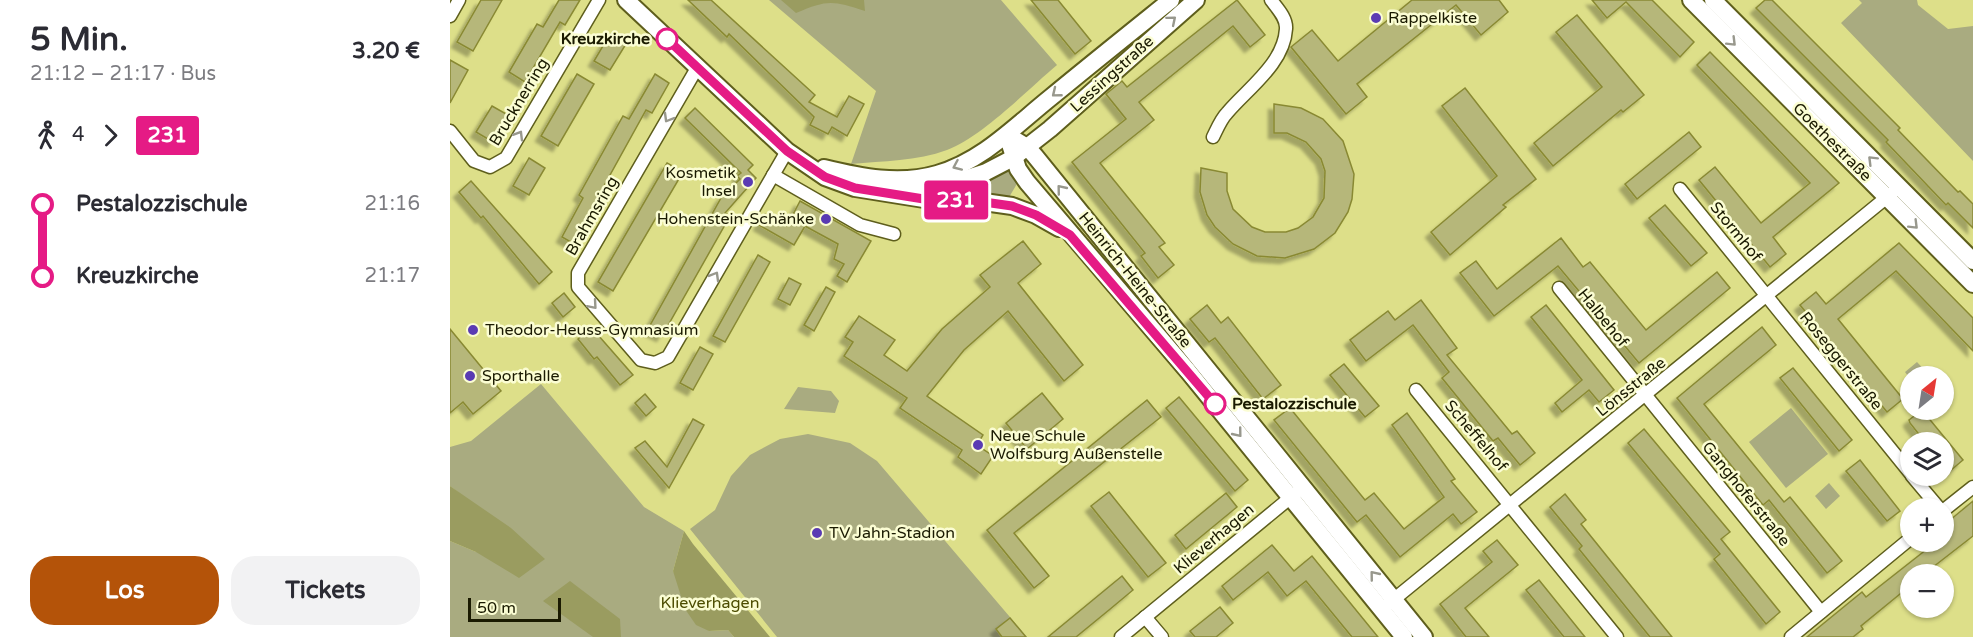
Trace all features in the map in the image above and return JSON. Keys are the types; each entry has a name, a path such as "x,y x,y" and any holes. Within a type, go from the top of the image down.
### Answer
{"street":[{"path":"450,16 459,0"},
{"name":"Brucknerring","path":"450,132 474,161 490,167 506,158 599,0"},
{"path":"626,0 787,151 842,185 885,192"},
{"name":"Lessingstraße","path":"806,164 871,178 912,179 959,166 1007,135 1171,0"},
{"name":"Lessingstraße","path":"885,192 921,189 955,182 986,172 1013,158 1196,0"},
{"path":"1213,138 1226,114 1254,87 1279,51 1287,28 1281,12 1271,0"},
{"name":"Goethestraße","path":"1691,0 1893,192 1973,261"},
{"name":"Goethestraße","path":"1713,0 1893,192 1973,284"},
{"name":"Brahmsring","path":"697,68 578,273 578,287 641,360 655,363 668,357 787,151"},
{"name":"Heinrich-Heine-Straße","path":"1007,135 1027,147 1388,605 1424,637"},
{"name":"Heinrich-Heine-Straße","path":"1007,135 1013,158 1027,182 1070,235 1297,492"},
{"path":"773,175 860,225 894,234"},
{"name":"Stormhof","path":"1680,189 1768,297"},
{"name":"Heinrich-Heine-Straße","path":"885,192 930,200 977,201 1012,206 1036,215 1070,235"},
{"name":"Lönsstraße","path":"1388,605 1768,297 1893,192"},
{"name":"Halbehof","path":"1559,288 1645,397"},
{"name":"Roseggerstraße","path":"1768,297 1900,460"},
{"name":"Scheffelhof","path":"1416,390 1617,637"},
{"name":"Ganghoferstraße","path":"1645,397 1821,612"},
{"name":"Roseggerstraße","path":"1921,486 1931,498"},
{"path":"1954,502 1973,487"},
{"name":"Klieverhagen","path":"1121,637 1297,492"},
{"path":"1791,637 1900,547"},
{"name":"Heinrich-Heine-Straße","path":"1388,605 1404,637"},
{"path":"1146,617 1162,637"}],"green space":[{"path":"769,0 1001,0 1057,65 989,124 947,150 900,160 851,164 876,91"},
{"path":"781,0 864,0 865,11 830,3 796,13"},
{"path":"1859,0 1917,0 1918,5 1948,29 1973,26 1973,161 1841,23 1862,3"},
{"path":"1007,169 1018,182 1008,199 955,193 955,190"},
{"path":"1041,184 1191,359 1188,362 1038,186"},
{"path":"541,384 644,507 684,531 673,571 709,631 728,630 734,637 450,637 450,541 476,552 467,499 450,486 450,447 471,441"},
{"path":"798,387 831,391 839,401 835,413 784,409"},
{"path":"1791,408 1828,454 1786,488 1749,442"},
{"name":"TV Jahn-Stadion","path":"808,434 850,443 877,461 1027,637 777,637 690,529 715,510 731,476 750,455 780,439"},
{"path":"1829,483 1840,496 1826,509 1815,496"},
{"path":"450,486 511,528 545,559 519,578 476,552 450,541"},
{"name":"Klieverhagen","path":"684,531 770,637 734,637 728,630 709,631 696,625 685,609 673,571"},
{"path":"570,581 620,619 621,637 593,637 543,601"}],"building":[{"path":"481,0 502,0 473,51 457,42"},
{"path":"559,0 580,0 565,25 560,22 525,82 509,72 537,24 543,27"},
{"path":"688,0 711,0 815,95 809,102 837,117 849,96 864,104 847,136 832,127 828,134 810,125 814,117 729,34 727,37"},
{"path":"1031,0 1058,0 1091,41 1075,54"},
{"path":"1237,0 1265,35 1250,47 1233,26 1139,102 1154,120 1100,163 1165,243 1159,247 1174,265 1158,278 1141,256 1145,253 1072,162 1126,119 1106,94 1122,81 1127,87"},
{"path":"1412,0 1499,0 1508,12 1481,35 1456,5 1357,84 1367,97 1346,114 1291,47 1312,30 1338,61"},
{"path":"1592,0 1652,0 1694,42 1680,57 1626,2 1607,18"},
{"path":"1765,0 1772,0 1900,128 1898,130 1958,192 1960,191 1973,204 1973,228 1948,203 1946,205 1886,142 1888,140 1756,8"},
{"path":"1577,15 1644,95 1623,112 1621,110 1553,166 1534,143 1602,87 1556,32"},
{"path":"610,34 626,44 610,70 594,61"},
{"path":"1710,52 1839,183 1773,237 1786,254 1770,267 1699,180 1715,167 1761,223 1810,183 1697,65"},
{"path":"450,60 468,70 450,103"},
{"path":"577,74 594,84 558,146 541,136"},
{"path":"655,74 669,83 652,113 646,110 594,204 598,206 576,245 562,237 583,198 579,195 623,116 629,119"},
{"path":"1465,88 1536,179 1503,205 1506,207 1450,255 1431,232 1497,176 1442,106"},
{"path":"1274,104 1301,108 1323,119 1343,141 1354,174 1352,199 1348,212 1335,233 1314,249 1285,258 1257,256 1233,244 1215,227 1207,215 1200,192 1201,168 1227,173 1227,191 1233,209 1252,227 1265,232 1286,232 1298,228 1313,217 1324,198 1325,171 1321,159 1306,142 1287,133 1274,133"},
{"path":"492,106 508,115 493,142 476,132"},
{"path":"695,108 753,165 748,170 756,178 725,213 730,216 662,336 648,329 721,198 740,179 737,176 741,173 685,118"},
{"path":"1689,132 1701,147 1637,199 1625,184"},
{"path":"529,158 545,168 529,195 513,186"},
{"path":"667,163 683,172 613,291 598,282"},
{"path":"471,181 552,272 539,284 483,216 481,218 459,192"},
{"path":"800,201 871,241 847,282 837,276 844,264 834,259 838,244 805,226 794,245 759,225 765,214 787,226"},
{"path":"1665,205 1707,253 1691,266 1649,218"},
{"path":"1561,238 1583,267 1590,262 1646,330 1717,272 1730,288 1639,363 1558,266 1494,316 1460,273 1476,261 1497,289"},
{"path":"1023,241 1041,264 1018,283 1083,365 1064,381 1008,311 964,350 927,396 983,435 977,445 993,456 981,474 958,457 962,450 900,408 907,398 844,356 853,342 845,337 859,316 895,340 884,355 907,371 942,329 990,287 980,275"},
{"path":"1899,243 1973,318 1973,351 1896,271 1838,319 1900,395 1900,401 1887,412 1800,305 1816,292 1826,304"},
{"path":"758,255 770,262 725,342 713,336"},
{"path":"789,278 801,284 790,305 778,299"},
{"path":"826,287 835,292 814,331 804,325"},
{"path":"564,293 575,307 563,317 552,303"},
{"path":"1421,300 1457,348 1447,355 1512,434 1517,431 1535,453 1520,465 1498,438 1493,441 1442,378 1449,372 1413,325 1366,361 1350,340 1388,311 1395,320"},
{"path":"1207,305 1221,323 1228,317 1281,385 1263,399 1215,338 1209,342 1190,319"},
{"path":"1546,305 1614,390 1599,402 1589,390 1562,412 1555,403 1582,380 1531,317"},
{"path":"591,327 633,375 620,385 597,357 594,359 578,339"},
{"path":"1762,327 1776,345 1704,404 1784,502 1790,497 1842,561 1827,573 1769,500 1763,505 1677,398"},
{"name":"Sporthalle","path":"450,329 501,391 473,414 463,402 450,413"},
{"path":"700,347 713,354 693,390 680,383"},
{"path":"1344,364 1379,406 1365,417 1330,375"},
{"path":"1793,368 1852,440 1839,451 1780,378"},
{"path":"1042,393 1063,419 1027,449 1006,423"},
{"path":"645,394 656,407 646,416 635,403"},
{"path":"1179,397 1248,480 1235,491 1166,408"},
{"path":"1147,400 1161,417 1014,533 1049,576 1034,588 987,530"},
{"path":"1290,408 1365,500 1374,493 1404,529 1444,497 1392,425 1407,413 1455,479 1451,481 1477,512 1461,524 1453,514 1400,557 1366,515 1357,522 1274,420"},
{"path":"693,419 704,425 669,488 635,448 645,441 667,467"},
{"path":"1909,420 1930,420 1940,432 1917,432"},
{"path":"1644,429 1730,532 1721,539 1780,612 1766,624 1714,559 1720,554 1628,443"},
{"path":"1954,449 1963,460 1954,468"},
{"path":"1860,460 1900,511 1887,521 1846,471"},
{"path":"1109,492 1166,563 1148,577 1091,506"},
{"path":"1226,493 1237,507 1186,549 1175,535"},
{"path":"1565,494 1586,520 1581,524 1672,637 1650,637 1579,549 1582,546 1550,507"},
{"path":"1973,501 1973,536 1954,551 1954,517"},
{"path":"1497,540 1518,565 1465,608 1489,637 1466,637 1440,604 1492,562 1483,551"},
{"path":"1272,545 1294,571 1312,556 1378,637 1352,637 1306,581 1287,596 1268,572 1233,600 1222,586"},
{"path":"1923,552 1952,552 1937,564 1908,564"},
{"path":"1900,570 1900,594 1861,626 1863,629 1853,637 1807,637 1862,592 1866,597"},
{"path":"1122,576 1133,590 1109,610 1076,637 1048,637"},
{"path":"1539,580 1585,637 1564,637 1526,590"},
{"path":"1220,607 1233,623 1216,637 1195,637 1190,631"},
{"path":"1010,618 1026,637 1002,637 996,629"}],"bus line":[{"name":"231","path":"667,39 787,151 825,177 855,188 930,200 977,201 1012,206 1036,215 1070,235 1215,404"}],"place":[{"name":"Rappelkiste","path":"1376,18"},
{"name":"Kreuzkirche","path":"667,39"},
{"name":"Kosmetik Insel","path":"748,182"},
{"name":"Hohenstein-Schänke","path":"826,219"},
{"name":"Theodor-Heuss-Gymnasium","path":"473,330"},
{"name":"Sporthalle","path":"470,376"},
{"name":"Pestalozzischule","path":"1215,404"},
{"name":"Neue Schule Wolfsburg Außenstelle","path":"978,445"},
{"name":"TV Jahn-Stadion","path":"817,533"}]}
